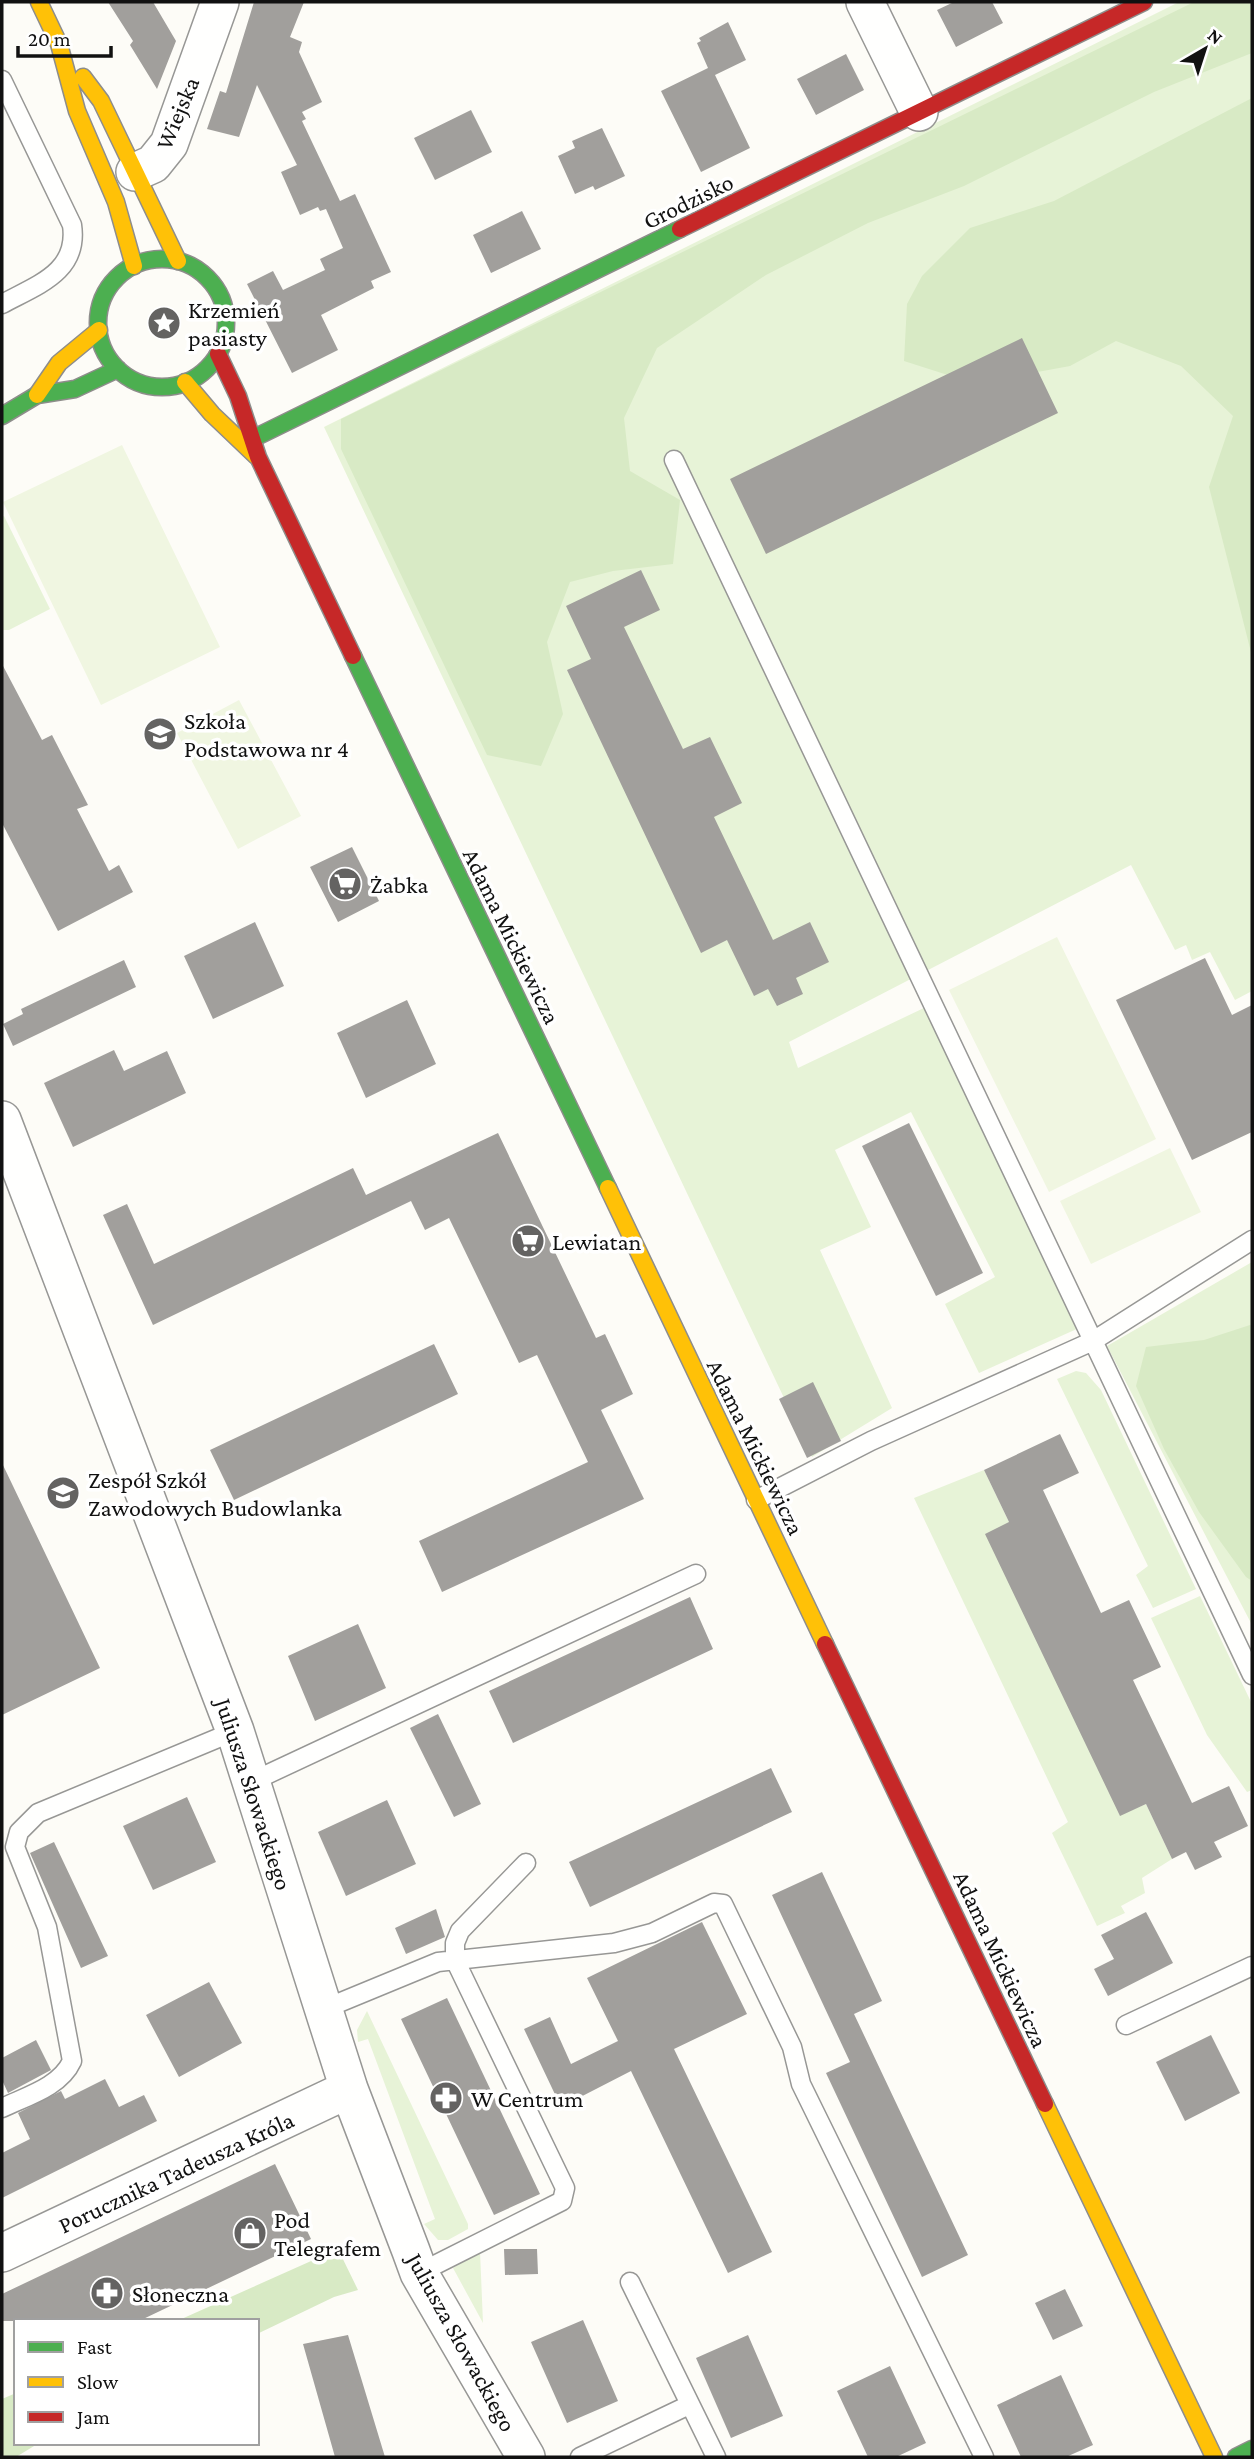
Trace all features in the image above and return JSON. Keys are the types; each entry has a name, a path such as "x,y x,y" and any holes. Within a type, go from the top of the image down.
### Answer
{"street":[{"path":"39,2 59,44 77,111 116,202 134,266"},
{"name":"Wiejska","path":"135,172 153,164 169,144 220,2"},
{"path":"865,2 919,112"},
{"name":"Grodzisko","path":"252,439 1144,2"},
{"path":"59,44 101,101 178,261"},
{"path":"161,259 178,261 200,272 217,290 226,322 218,354 208,368 185,382 163,387 146,385 118,369 107,356 99,330 100,308 106,292 116,278 134,266 161,259"},
{"path":"37,395 59,363 99,330"},
{"name":"Adama Mickiewicza","path":"218,354 238,396 258,457 1214,2457"},
{"path":"2,416 37,395 75,390 118,369"},
{"name":"Adama Mickiewicza","path":"185,382 212,414 258,457"},
{"name":"Juliusza Słowackiego","path":"2,1120 235,1731 349,2089 419,2273 526,2457"},
{"name":"Porucznika Tadeusza Króla","path":"2,2253 349,2089"},
{"path":"1236,2457 1252,2449"}],"lane":[{"path":"2,80 72,225 74,237 72,250 62,269 2,304"},
{"path":"674,460 1252,1675"},
{"path":"756,1500 871,1441 1093,1341 1252,1240"},
{"path":"251,1782 696,1574"},
{"path":"2,2108 54,2083 66,2074 72,2061 47,1927 15,1847 19,1832 38,1813 235,1731"},
{"path":"419,2273 562,2201 566,2195 455,1960 455,1943 460,1931 526,1863"},
{"path":"324,2009 418,1968 455,1960 614,1943 652,1933 714,1903 723,1904 792,2048 801,2084 984,2457"},
{"path":"1126,2025 1252,1966"},
{"path":"630,2282 716,2457"},
{"path":"580,2457 689,2405"}],"green space":[{"path":"1179,2 1252,2 1252,991 1235,1000 1210,952 1192,960 1186,945 1175,950 1131,865 789,1042 798,1068 926,1007 1079,1328 979,1373 945,1304 995,1277 911,1112 835,1150 871,1227 820,1250 892,1408 812,1457 324,427"},
{"path":"1194,2 1252,2 1252,53 1154,92 964,186 868,223 766,275 657,348 624,418 630,471 680,500 673,564 613,571 570,582 547,642 563,714 541,766 487,755 341,449 341,419"},
{"path":"1252,98 1252,656 1209,487 1233,416 1181,366 1116,341 1070,366 1032,373 954,377 904,361 907,304 922,276 970,228 1054,201"},
{"path":"122,445 220,647 101,705 3,502"},
{"path":"4,516 50,609 9,630 2,630"},
{"path":"239,700 301,816 238,849 177,733"},
{"path":"1057,937 1156,1139 1049,1192 949,990"},
{"path":"1170,1148 1201,1212 1091,1264 1060,1201"},
{"path":"1252,1262 1252,1625 1107,1346"},
{"path":"1250,1325 1252,1581 1246,1577 1199,1512 1164,1449 1136,1386 1146,1347 1204,1340"},
{"path":"1076,1371 1086,1373 1101,1390 1196,1589 1153,1608 1136,1575 1148,1566 1057,1379"},
{"path":"984,1470 1009,1522 1120,1815 1146,1804 1172,1859 1142,1878 1145,1893 1121,1906 1125,1913 1097,1926 1052,1833 1068,1822 914,1498"},
{"path":"1200,1596 1252,1704 1252,1790 1247,1792 1207,1735 1151,1618"},
{"path":"367,2011 468,2224 468,2229 448,2240 438,2240 424,2224 435,2219 368,2039 358,2042 357,2030"},
{"path":"338,2249 358,2290 334,2297 259,2333 259,2319 181,2319"},
{"path":"480,2251 483,2323 453,2268"},
{"path":"14,2394 14,2445 36,2445 16,2457 2,2457 2,2399"}],"building":[{"path":"108,2 153,2 176,41 157,89 130,45 133,41"},
{"path":"254,2 304,2 290,37 302,42 299,52 322,102 302,112 306,119 302,121 340,201 355,194 391,272 371,281 374,288 321,315 338,350 292,373 247,284 273,271 283,290 325,270 320,259 343,248 326,209 320,211 318,207 300,215 281,172 297,165 257,85 239,137 207,129 220,91 226,93"},
{"path":"954,2 992,2 1003,23 956,47 937,10"},
{"path":"728,22 746,60 715,75 750,148 701,172 661,91 708,68 697,43 701,41 699,38"},
{"path":"846,54 864,90 816,115 797,79"},
{"path":"471,110 492,152 435,180 414,138"},
{"path":"602,128 625,176 595,190 593,186 575,194 558,156 575,148 572,141"},
{"path":"522,211 541,249 491,273 473,235"},
{"path":"1022,338 1058,413 766,554 730,479"},
{"path":"641,570 660,610 624,627 683,749 710,737 742,803 714,817 773,940 810,922 829,962 796,978 803,994 777,1006 768,989 754,996 727,940 701,953 567,670 591,659 566,606"},
{"path":"2,664 42,740 52,735 88,805 77,809 109,871 119,865 133,892 58,931 2,823"},
{"name":"Żabka","path":"352,847 379,901 338,922 310,867"},
{"path":"255,922 284,986 213,1019 184,956"},
{"path":"1205,958 1232,1015 1252,1005 1252,1132 1192,1160 1116,1000"},
{"path":"124,960 136,987 13,1046 3,1024 23,1014 21,1009"},
{"path":"407,1000 436,1064 366,1098 337,1033"},
{"path":"114,1050 124,1071 167,1051 186,1093 73,1147 44,1083"},
{"path":"909,1123 983,1273 936,1296 862,1146"},
{"path":"498,1133 596,1338 605,1334 633,1394 601,1410 644,1499 442,1592 419,1541 588,1462 537,1355 519,1363 449,1218 425,1230 411,1201 153,1325 103,1215 127,1204 154,1264 353,1168 366,1195"},
{"path":"434,1344 458,1394 234,1500 210,1450"},
{"path":"813,1382 841,1441 807,1458 779,1399"},
{"path":"1060,1434 1079,1473 1043,1490 1101,1613 1129,1600 1161,1667 1133,1680 1192,1803 1229,1786 1248,1826 1214,1842 1222,1857 1195,1870 1186,1852 1172,1859 1146,1804 1120,1816 985,1534 1009,1522 984,1470"},
{"path":"2,1463 100,1668 2,1715"},
{"path":"690,1597 713,1649 513,1743 489,1691"},
{"path":"358,1624 386,1688 315,1721 288,1656"},
{"path":"438,1714 481,1804 454,1817 410,1728"},
{"path":"771,1768 792,1812 590,1907 569,1862"},
{"path":"187,1797 216,1862 153,1890 123,1826"},
{"path":"387,1800 416,1864 346,1896 318,1832"},
{"path":"54,1842 108,1956 81,1968 30,1853"},
{"path":"822,1872 882,2001 854,2014 968,2255 922,2277 826,2073 850,2062 772,1895"},
{"path":"436,1909 445,1937 406,1954 395,1928"},
{"path":"1146,1912 1173,1963 1108,1996 1094,1969 1114,1959 1101,1935"},
{"path":"702,1922 747,2014 674,2049 772,2252 728,2273 631,2071 561,2107 524,2029 550,2017 571,2064 618,2041 587,1978"},
{"path":"209,1982 242,2043 179,2077 146,2015"},
{"path":"447,1998 540,2194 494,2215 401,2019"},
{"path":"1211,2035 1240,2093 1185,2121 1156,2062"},
{"path":"36,2040 51,2070 8,2093 2,2080 2,2058"},
{"path":"105,2079 119,2107 144,2095 157,2121 2,2198 2,2153 30,2139 18,2113 61,2091 65,2099"},
{"path":"275,2164 311,2239 143,2319 2,2321 2,2294"},
{"path":"504,2249 537,2249 538,2274 505,2275"},
{"path":"1065,2289 1083,2326 1053,2340 1035,2303"},
{"path":"583,2320 618,2401 567,2423 531,2342"},
{"path":"348,2335 385,2457 335,2457 303,2344"},
{"path":"748,2335 783,2416 731,2438 696,2358"},
{"path":"890,2366 926,2443 896,2457 868,2457 837,2391"},
{"path":"1061,2375 1093,2445 1066,2457 1021,2457 997,2405"}],"traffic: fast":[{"path":"252,439 680,229"},
{"path":"162,259 186,264 207,278 221,299 226,323 221,347 207,368 186,382 162,387 138,382 117,368 103,347 98,323 103,299 117,278 138,264 162,259"},
{"path":"2,416 37,395 75,389 118,369"},
{"path":"353,656 608,1188"},
{"path":"1236,2457 1252,2449"}],"traffic: slow":[{"path":"39,2 59,44 77,111 116,202 134,266"},
{"path":"83,77 101,101 178,261"},
{"path":"37,395 59,363 99,330"},
{"path":"185,382 212,414 256,456"},
{"path":"608,1188 825,1644"},
{"path":"1045,2104 1214,2457"}],"traffic: jam":[{"path":"680,229 1144,2"},
{"path":"218,354 238,396 258,457 353,656"},
{"path":"825,1644 1045,2104"}],"place":[{"name":"Krzemień pasiasty","path":"164,323"},
{"name":"Szkoła Podstawowa nr 4","path":"160,734"},
{"name":"Żabka","path":"345,884"},
{"name":"Lewiatan","path":"528,1241"},
{"name":"Zespół Szkół Zawodowych Budowlanka","path":"63,1493"},
{"name":"W Centrum","path":"446,2098"},
{"name":"Pod Telegrafem","path":"250,2233"},
{"name":"Słoneczna","path":"107,2293"}]}
